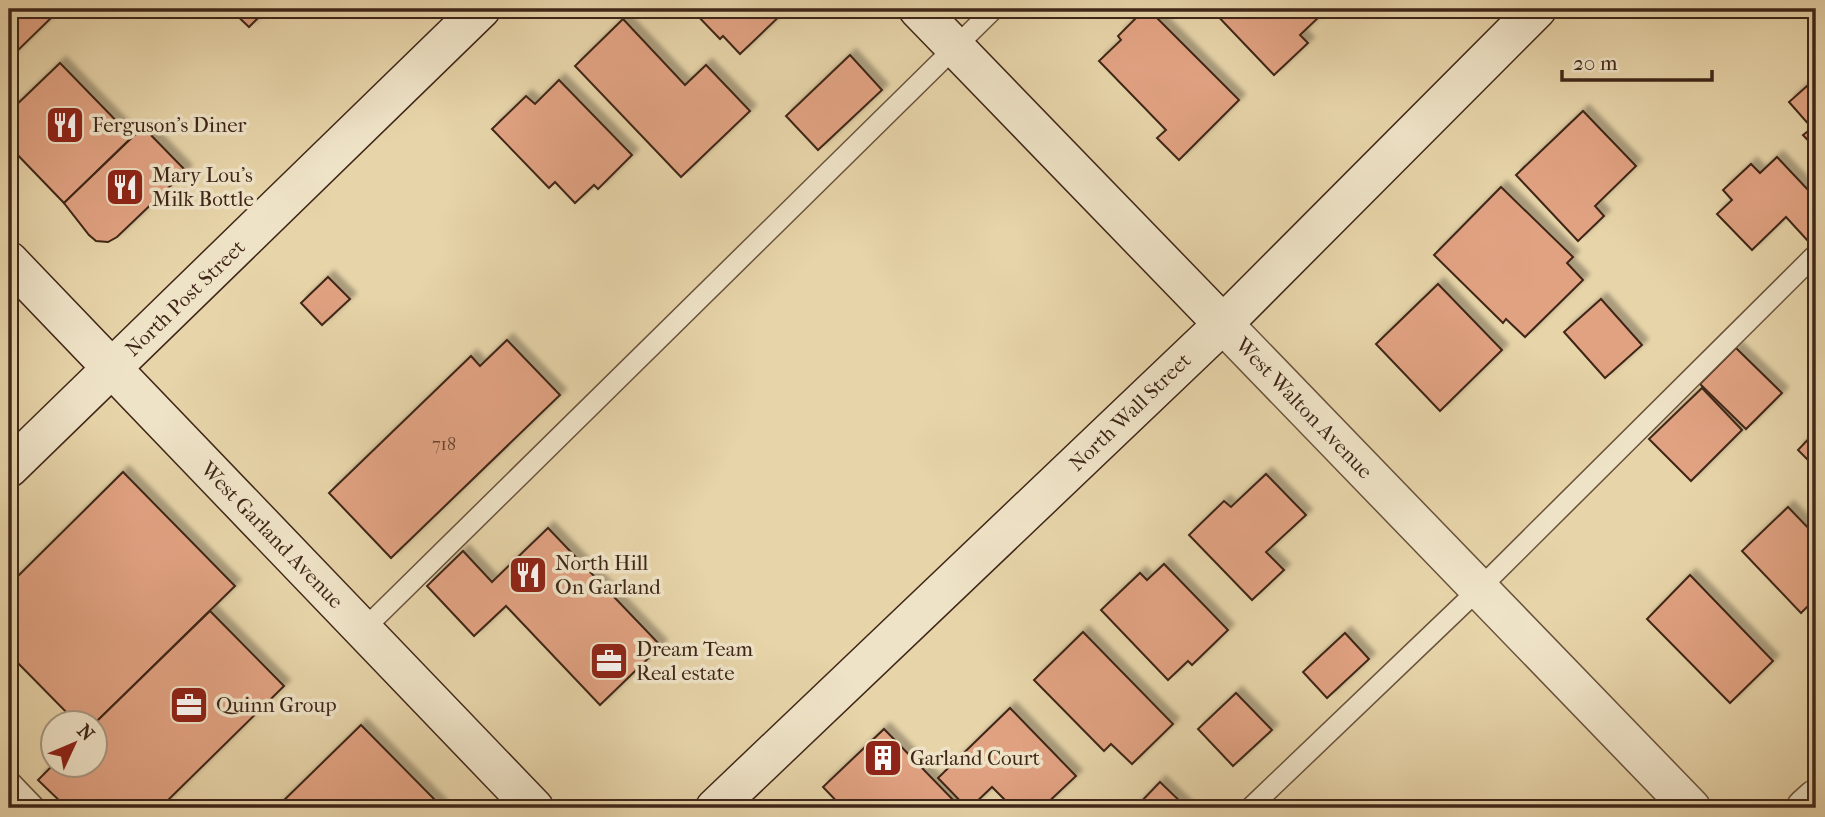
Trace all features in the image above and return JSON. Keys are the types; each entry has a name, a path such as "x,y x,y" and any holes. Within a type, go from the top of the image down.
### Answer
{"street":[{"name":"North Post Street","path":"9,468 481,9"},
{"name":"West Walton Avenue","path":"918,9 1690,808"},
{"name":"North Wall Street","path":"715,808 1223,324 1537,9"},
{"name":"West Garland Avenue","path":"9,261 534,808"},
{"path":"1807,808 1816,799"}],"lane":[{"path":"363,630 994,9"},
{"path":"1250,808 1479,589 1816,254"},
{"path":"9,780 36,808"}],"building":[{"path":"9,9 43,9 52,17 9,59"},
{"path":"230,9 267,9 249,27"},
{"path":"691,9 787,9 740,54 723,36 720,39"},
{"path":"1145,9 1239,100 1179,160 1157,138 1166,130 1099,61 1121,40 1118,36"},
{"path":"1211,9 1315,9 1321,15 1300,35 1308,43 1274,75"},
{"path":"623,19 685,85 706,65 750,111 681,177 575,66"},
{"path":"850,55 882,90 818,150 786,116"},
{"name":"Ferguson's Diner","path":"60,63 132,137 64,203 9,146 9,112"},
{"path":"1816,78 1816,149 1803,135 1812,128 1789,102"},
{"path":"559,80 632,155 598,189 594,185 575,203 555,182 549,188 492,129 526,96 535,104"},
{"path":"1583,111 1636,166 1595,206 1604,216 1578,241 1516,175"},
{"name":"Mary Lou's Milk Bottle","path":"143,127 186,171 117,237 108,242 96,241 64,203"},
{"path":"1777,157 1810,192 1816,186 1816,233 1808,241 1786,217 1752,250 1717,214 1732,200 1723,190 1751,164 1760,173"},
{"path":"1501,187 1573,257 1567,263 1583,280 1525,337 1506,319 1503,323 1434,255"},
{"path":"328,277 350,299 322,325 301,303"},
{"path":"1438,284 1502,350 1440,411 1376,344"},
{"path":"1601,299 1642,345 1605,378 1564,332"},
{"path":"507,340 560,395 391,558 329,493 471,356 480,366"},
{"path":"1736,348 1782,393 1746,429 1700,384"},
{"path":"1702,388 1742,430 1691,481 1649,439"},
{"path":"1816,431 1816,468 1798,450"},
{"path":"123,472 235,586 108,710 108,708 62,708 9,654 9,585"},
{"path":"1266,474 1306,515 1266,552 1284,570 1252,600 1189,535 1224,501 1231,507"},
{"path":"1788,507 1816,536 1816,598 1801,613 1742,551"},
{"path":"548,528 661,646 600,705 506,606 474,636 427,586 463,551 492,582"},
{"path":"1164,564 1228,630 1192,665 1188,661 1168,680 1101,610 1140,573 1147,580"},
{"path":"1690,575 1773,661 1730,703 1647,619"},
{"name":"Quinn Group","path":"210,611 284,686 160,808 67,808 38,780 108,778 108,710"},
{"path":"1083,632 1173,724 1132,764 1111,744 1104,751 1034,680"},
{"path":"1345,633 1369,659 1327,698 1303,672"},
{"path":"1236,693 1272,730 1233,766 1198,729"},
{"path":"1010,708 1076,776 1042,808 1013,808 992,787 967,808 938,778"},
{"path":"361,725 441,806 439,808 276,808"},
{"name":"Garland Court","path":"884,729 961,808 843,808 823,787"},
{"path":"1160,782 1187,808 1135,808"}],"place":[{"name":"Ferguson's Diner","path":"65,125"},
{"name":"Mary Lou's Milk Bottle","path":"125,187"},
{"name":"North Hill On Garland","path":"528,575"},
{"name":"Dream Team Real estate","path":"609,661"},
{"name":"Quinn Group","path":"189,705"},
{"name":"Garland Court","path":"883,758"}]}
